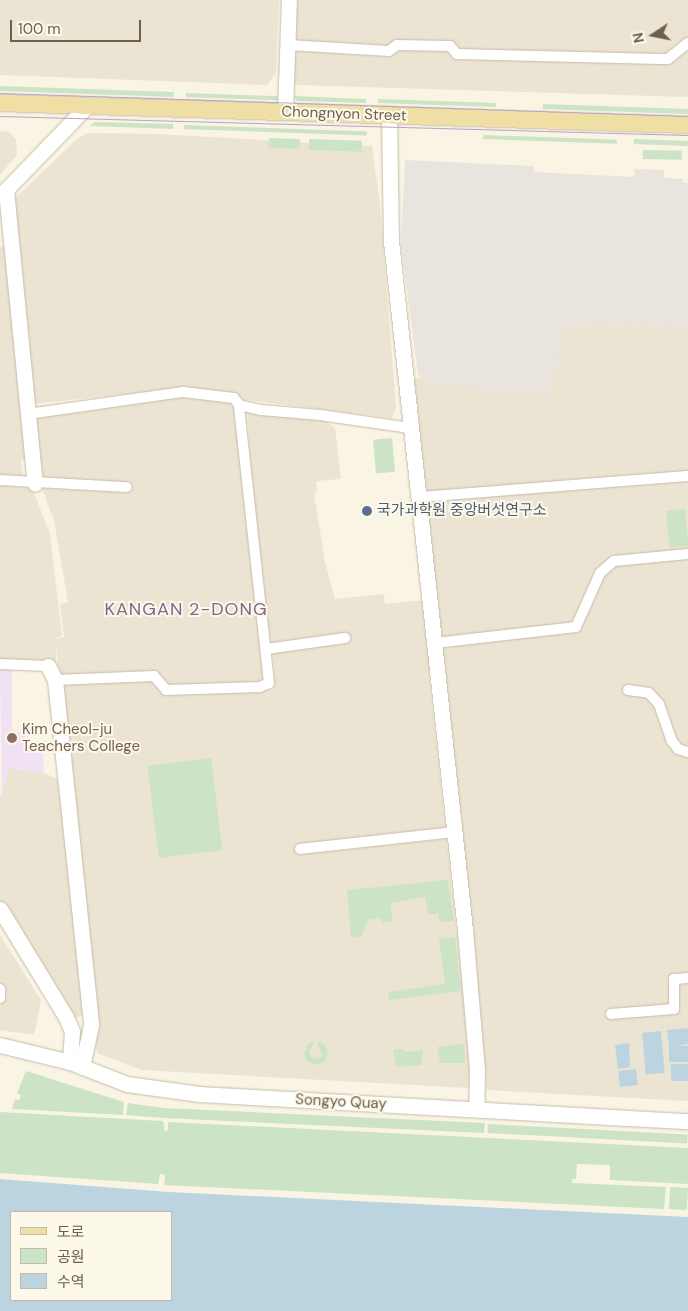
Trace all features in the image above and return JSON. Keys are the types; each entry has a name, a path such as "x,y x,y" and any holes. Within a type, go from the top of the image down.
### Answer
{"main road":[{"name":"Chongnyon Street","path":"0,103 688,125"}],"street":[{"path":"285,112 290,0"},
{"path":"288,45 389,51 397,45 450,46 457,54 659,60 668,59 688,43"},
{"path":"35,484 3,193 88,105"},
{"path":"389,115 391,241 435,643 476,1051 476,1109"},
{"path":"28,414 183,392 234,398 239,405 269,683 260,687 166,690 154,676 55,680"},
{"path":"239,405 410,428"},
{"path":"419,497 688,476"},
{"path":"0,480 35,484 128,487"},
{"path":"435,643 576,627 600,573 614,561 688,554"},
{"path":"266,650 345,638"},
{"path":"0,664 48,666 55,680 91,1026 76,1065"},
{"path":"628,690 649,693 659,704 672,741 678,749 688,752"},
{"path":"300,849 454,832"},
{"path":"0,909 66,1017 72,1031 76,1065"},
{"path":"611,1014 674,1009 674,979 688,978"},
{"path":"0,989 0,998"},
{"name":"Songyo Quay","path":"0,1046 76,1065 127,1084 199,1094 688,1121"}],"shaded area":[{"path":"0,0 279,0 276,72 267,85 0,75"},
{"path":"294,0 688,0 688,97 296,85 291,82"},
{"path":"0,131 9,132 16,140 17,155 0,175"},
{"path":"88,133 157,134 372,146 380,205 396,407 392,418 241,399 181,388 32,404 15,229 15,198 77,139"},
{"path":"405,160 534,166 534,172 634,177 635,169 664,170 664,178 683,179 683,182 688,183 688,327 628,324 570,326 560,331 559,370 550,371 549,394 477,392 477,388 456,387 454,382 428,384 427,377 419,377 417,367 401,243"},
{"path":"9,246 26,460 21,460 23,477 0,477 0,247"},
{"path":"628,324 688,327 688,1101 487,1090 427,499 410,379 427,377 428,384 454,382 477,388 477,391 549,394 550,371 559,370 559,331 570,326"},
{"path":"167,395 235,402 268,676 263,683 165,686 162,680 58,678 56,639 64,637 60,604 68,602 54,520 39,481 33,416"},
{"path":"247,411 321,418 335,428 341,479 316,481 317,493 314,493 325,562 335,599 384,594 385,604 422,600 431,654 429,675 470,1056 468,1088 141,1070 97,1053 59,683 154,680 160,692 271,690 275,683 273,657 255,533"},
{"path":"0,485 32,488 50,534 62,636 56,638 56,663 0,660"},
{"name":"Kim Cheol-ju Teachers College","path":"0,669 12,670 12,731 25,732 25,745 42,746 44,773 8,768 2,798"},
{"path":"8,768 44,773 57,779 74,894 86,1013 74,1019 0,900 0,798"},
{"path":"0,935 41,1000 34,1035 0,1030"}],"green space":[{"path":"0,86 174,92 174,97 0,91"},
{"path":"186,93 279,96 279,100 186,97"},
{"path":"294,96 366,99 366,103 297,101"},
{"path":"378,99 496,103 496,107 378,103"},
{"path":"543,104 688,109 688,114 543,109"},
{"path":"95,122 173,124 173,129 90,126"},
{"path":"184,125 367,131 367,135 184,129"},
{"path":"483,135 617,140 617,144 483,139"},
{"path":"269,138 300,139 300,149 269,148"},
{"path":"309,139 362,141 362,152 309,150"},
{"path":"634,139 688,141 688,146 634,144"},
{"path":"643,150 682,151 682,160 643,159"},
{"path":"392,438 395,472 376,474 373,440"},
{"path":"685,509 688,546 669,548 666,511"},
{"path":"211,758 222,850 159,858 147,766"},
{"path":"448,880 454,921 439,922 438,913 428,915 425,897 390,903 393,921 382,923 381,918 368,920 362,936 351,938 347,890"},
{"path":"455,937 461,991 389,1000 388,992 445,984 439,939"},
{"path":"315,1041 309,1051 311,1057 317,1059 322,1056 317,1041 325,1045 328,1052 324,1062 317,1065 307,1061 304,1054 308,1044"},
{"path":"464,1044 465,1063 440,1063 437,1047"},
{"path":"402,1049 405,1052 423,1050 421,1065 396,1067 393,1050"},
{"path":"26,1071 124,1102 123,1115 12,1109 15,1099 19,1100 21,1095 17,1093"},
{"path":"128,1103 164,1108 485,1123 484,1133 164,1118 126,1115"},
{"path":"0,1112 163,1121 165,1131 168,1130 168,1122 688,1148 688,1184 610,1180 610,1165 577,1164 576,1179 572,1179 572,1183 666,1187 664,1209 164,1185 165,1175 160,1174 158,1184 0,1173"},
{"path":"488,1124 688,1134 687,1143 488,1133"},
{"path":"670,1187 688,1188 687,1210 669,1209"}],"water":[{"path":"688,1028 688,1044 669,1047 667,1030"},
{"path":"661,1031 665,1073 646,1074 642,1033"},
{"path":"629,1043 630,1067 618,1069 615,1045"},
{"path":"669,1046 688,1046 688,1062 669,1062"},
{"path":"671,1064 688,1064 688,1081 671,1081"},
{"path":"636,1069 638,1085 620,1087 618,1071"},
{"path":"0,1179 169,1192 688,1217 688,1311 0,1311"}],"tram line":[{"path":"0,93 688,116"},
{"path":"0,116 688,135"}],"place":[{"name":"국가과학원 중앙버섯연구소","path":"367,511"},
{"name":"Kim Cheol-ju Teachers College","path":"12,738"}],"district":[{"name":"KANGAN 2-DONG","path":"186,609"}]}
